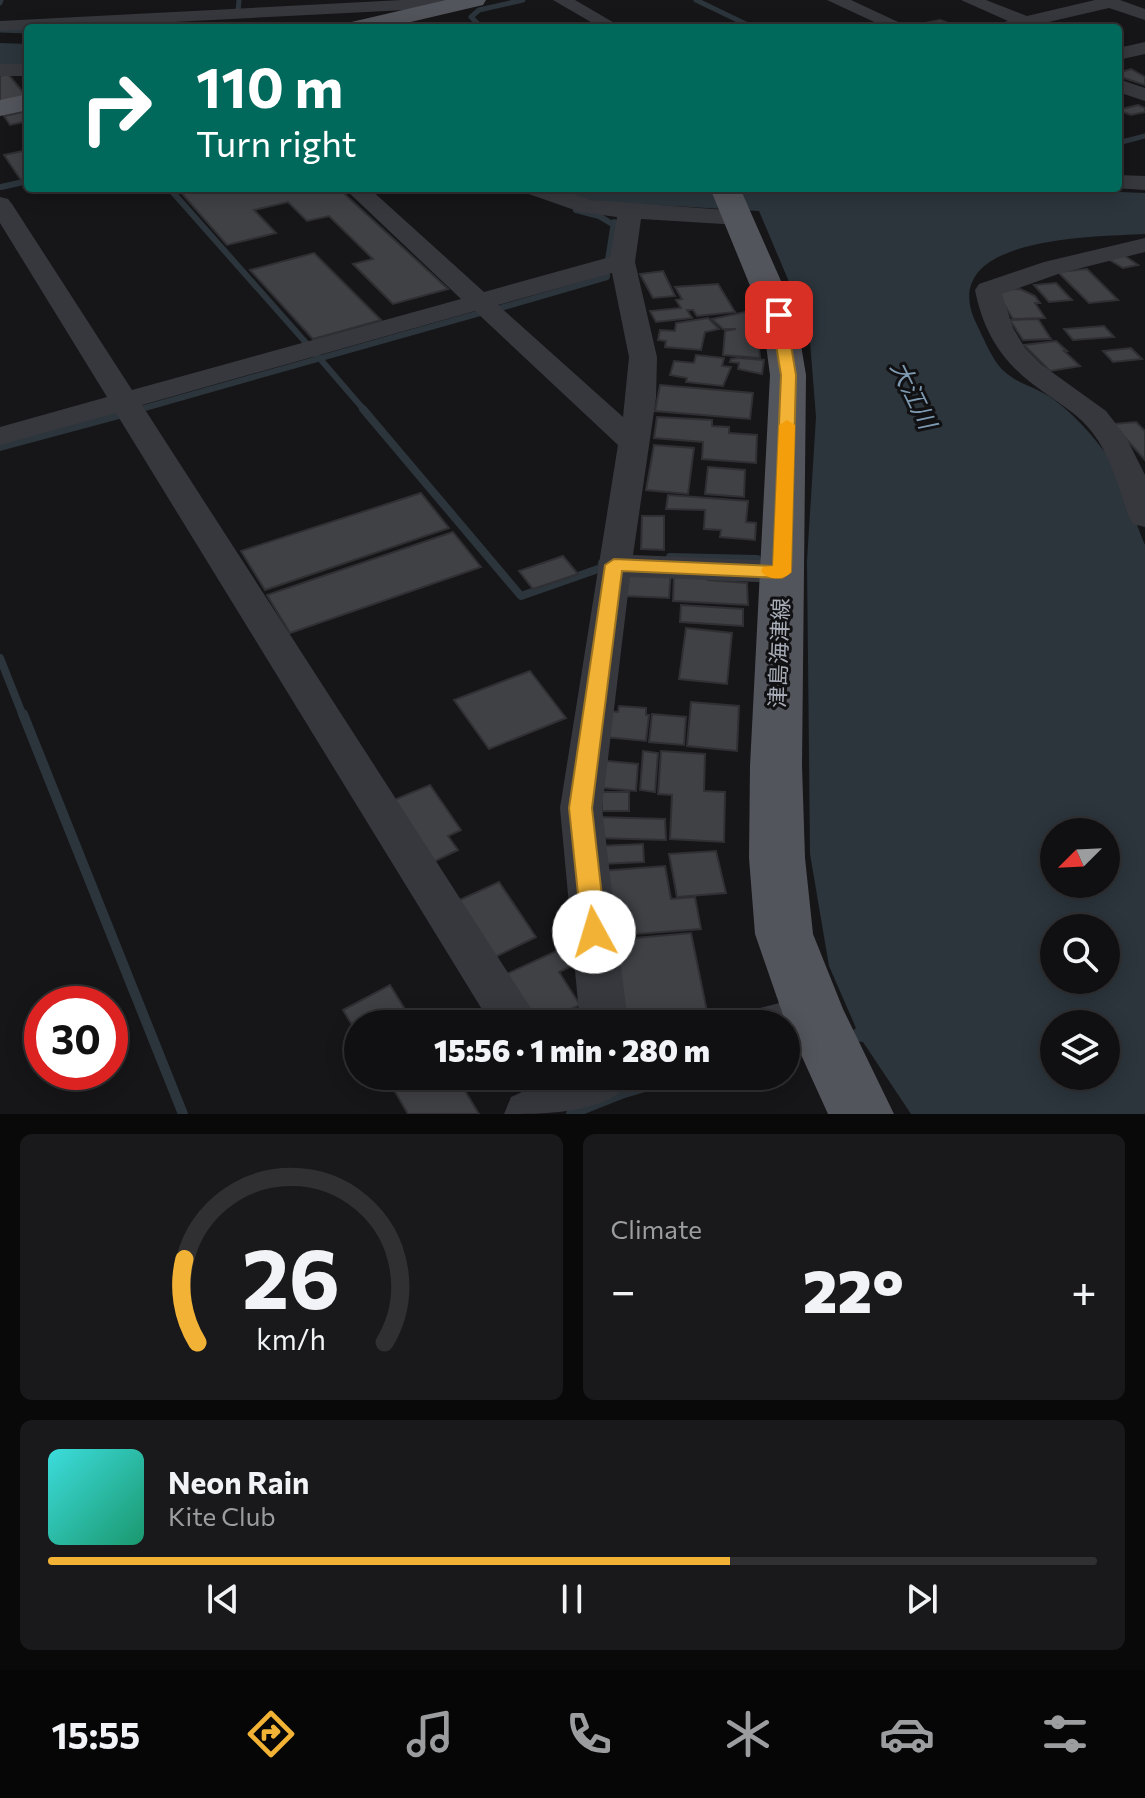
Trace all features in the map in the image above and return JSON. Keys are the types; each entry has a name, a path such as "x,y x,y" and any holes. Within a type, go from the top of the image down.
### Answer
{"main road":[{"path":"354,12 475,0"},
{"path":"445,3 465,24"},
{"path":"0,108 24,103"},
{"name":"津島海津線","path":"734,206 779,315 788,375 776,766 777,858 793,1010"},
{"name":"津島海津線","path":"800,1028 861,1114"}],"street":[{"path":"115,20 120,0"},
{"path":"562,0 607,24"},
{"path":"836,0 893,24"},
{"path":"970,0 1037,24"},
{"path":"1020,24 1108,1 1145,15"},
{"path":"38,24 354,12"},
{"path":"0,26 24,25"},
{"path":"0,37 24,38"},
{"path":"1122,52 1145,48"},
{"path":"0,70 24,70"},
{"path":"1122,86 1145,95"},
{"path":"1122,182 1145,183"},
{"path":"359,192 634,443"},
{"path":"545,192 588,207 630,211 734,206"},
{"path":"0,204 508,1010"},
{"path":"603,1010 581,808 634,443 643,357 622,262 630,211"},
{"path":"1145,245 1053,267 988,290 1002,334 1021,361 1069,395 1103,426 1124,461 1145,517"},
{"path":"0,436 622,262"},
{"path":"614,565 782,572"}],"water":[{"path":"0,43 24,44 24,66 0,66"},
{"name":"大江川","path":"566,192 1145,193 1145,234 1058,240 997,257 977,273 969,295 977,325 1001,368 1060,405 1108,456 1125,488 1145,545 1145,1114 911,1114 863,1042 853,1041 850,1033 856,1028 829,966 810,854 807,561 816,417 809,329 759,211 601,202"}],"building":[{"path":"940,20 948,23 943,24 920,24"},
{"path":"1131,69 1145,77 1145,85 1122,77 1122,72"},
{"path":"8,74 24,97 0,101 0,76"},
{"path":"1138,105 1145,108 1145,112 1131,115 1122,109"},
{"path":"23,112 24,122 10,125 4,116"},
{"path":"24,151 24,180 21,180 4,155"},
{"path":"181,192 342,192 448,289 393,304 353,264 373,259 329,216 307,221 288,202 254,210 276,233 227,245"},
{"path":"314,253 381,320 313,339 250,270"},
{"path":"1122,254 1138,265 1123,268 1106,258"},
{"path":"1087,269 1118,300 1089,303 1058,272"},
{"path":"663,271 675,296 653,298 640,274"},
{"path":"1056,283 1072,300 1049,302 1034,285"},
{"path":"718,284 735,312 697,316 693,310 687,310 692,318 656,322 650,311 681,308 676,300 682,299 675,287"},
{"path":"1020,289 1035,296 1040,303 1035,303 1045,318 1013,319 997,293 999,290"},
{"path":"745,312 757,325 760,358 723,355 725,331 736,329 723,329 712,319"},
{"path":"708,318 719,329 705,332 701,350 665,347 666,341 658,340 660,330 675,331 676,323"},
{"path":"1038,319 1051,339 1023,340 1010,320"},
{"path":"1104,326 1114,337 1073,340 1064,329"},
{"path":"1056,341 1080,366 1050,371 1024,345"},
{"path":"1131,348 1142,359 1113,362 1103,351"},
{"path":"696,355 724,358 722,366 731,367 723,386 686,382 687,378 670,375 674,361 694,363"},
{"path":"738,358 764,360 762,374 738,369 739,363 730,362"},
{"path":"660,385 753,393 750,419 655,411"},
{"path":"657,417 712,420 712,426 729,427 729,433 757,435 756,463 702,459 703,442 654,438"},
{"path":"1136,422 1145,431 1145,460 1113,424"},
{"path":"654,445 694,448 688,494 646,490"},
{"path":"708,467 745,470 744,497 705,494"},
{"path":"421,493 449,528 265,590 241,551"},
{"path":"668,495 748,501 746,522 756,523 755,540 720,537 721,530 704,529 705,510 666,509"},
{"path":"642,516 664,516 664,550 641,549"},
{"path":"453,532 481,567 290,633 267,595"},
{"path":"563,556 578,574 533,589 519,571"},
{"path":"627,569 671,571 669,598 625,596"},
{"path":"674,574 747,583 748,605 673,601"},
{"path":"681,605 743,609 743,626 680,622"},
{"path":"686,628 732,633 727,684 679,679"},
{"path":"530,671 566,718 489,749 454,700"},
{"path":"691,702 739,706 737,751 687,746"},
{"path":"619,706 646,708 646,715 649,715 646,741 605,737 609,711 618,712"},
{"path":"652,714 686,717 684,745 649,742"},
{"path":"643,751 658,753 655,792 640,790"},
{"path":"661,751 705,754 704,791 725,792 724,842 670,839 672,795 658,794"},
{"path":"597,760 638,764 636,791 594,787"},
{"path":"430,785 461,830 448,836 458,850 429,864 389,802"},
{"path":"602,792 629,792 629,811 602,811"},
{"path":"597,817 665,819 666,840 596,838"},
{"path":"643,844 644,862 601,864 599,846"},
{"path":"716,851 726,893 677,897 669,854"},
{"path":"665,866 671,899 695,897 701,929 610,936 601,871"},
{"path":"499,882 536,937 489,960 453,903"},
{"path":"691,933 707,1010 623,1010 612,940"},
{"path":"563,948 574,965 559,972 580,1005 569,1010 522,1010 502,976"},
{"path":"390,985 405,1010 344,1012"},
{"path":"394,1090 464,1090 479,1114 408,1114"}],"waterway":[{"path":"238,12 239,0"},
{"path":"478,24 471,17 479,10 523,0"},
{"path":"696,0 746,24"},
{"path":"0,30 24,31"},
{"path":"1122,142 1145,136"},
{"path":"1,187 24,182"},
{"path":"173,192 307,344"},
{"path":"576,210 599,216 614,225"},
{"path":"608,260 614,225"},
{"path":"497,309 607,277 607,271"},
{"path":"320,358 480,313"},
{"path":"315,353 320,358"},
{"path":"141,409 320,358"},
{"path":"320,358 365,411"},
{"path":"363,409 521,596 601,568 602,563"},
{"path":"0,447 123,414"},
{"path":"670,557 757,559"},
{"path":"0,658 23,716"},
{"path":"23,714 183,1114"},
{"path":"571,1114 635,1090"}],"slow traffic":[{"path":"770,571 782,572 787,425"}],"route":[{"path":"594,932 581,808 614,565 782,572 788,375 779,315"}]}
